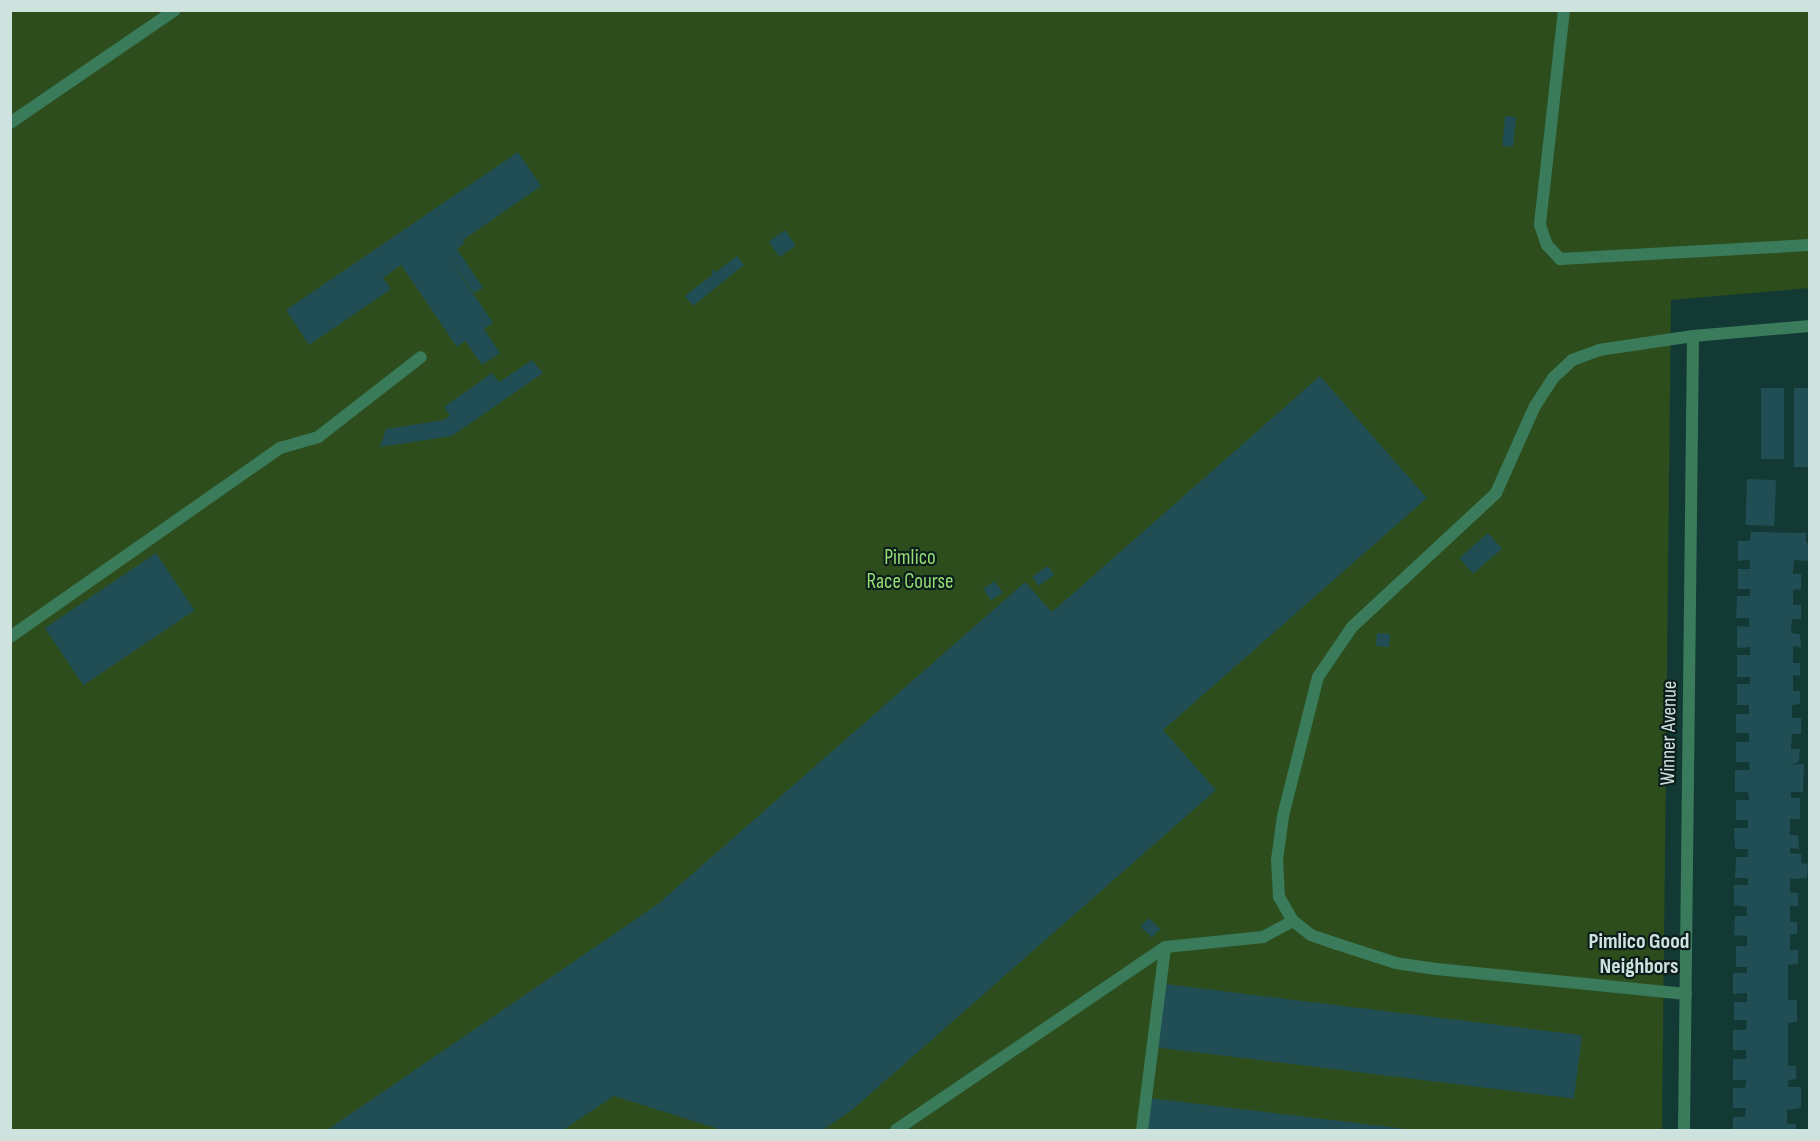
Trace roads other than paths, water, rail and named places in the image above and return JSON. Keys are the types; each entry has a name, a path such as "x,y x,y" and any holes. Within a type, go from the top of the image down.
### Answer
{"street":[{"path":"10,123 175,10"},
{"path":"1564,10 1540,225 1547,245 1560,260 1809,245"},
{"path":"1686,994 1396,963 1311,935 1293,921 1279,897 1277,860 1283,816 1318,677 1334,651 1352,627 1496,493 1535,405 1553,378 1572,360 1599,350 1692,336 1809,326"},
{"name":"Winner Avenue","path":"1684,1131 1692,336"},
{"path":"10,637 280,448 318,437 421,357"},
{"path":"896,1131 1165,947 1263,936 1293,921"},
{"path":"1142,1131 1165,947"}],"district":[{"name":"Pimlico Good Neighbors","path":"1639,954"}],"park label":[{"name":"Pimlico Race Course","path":"910,570"}]}
